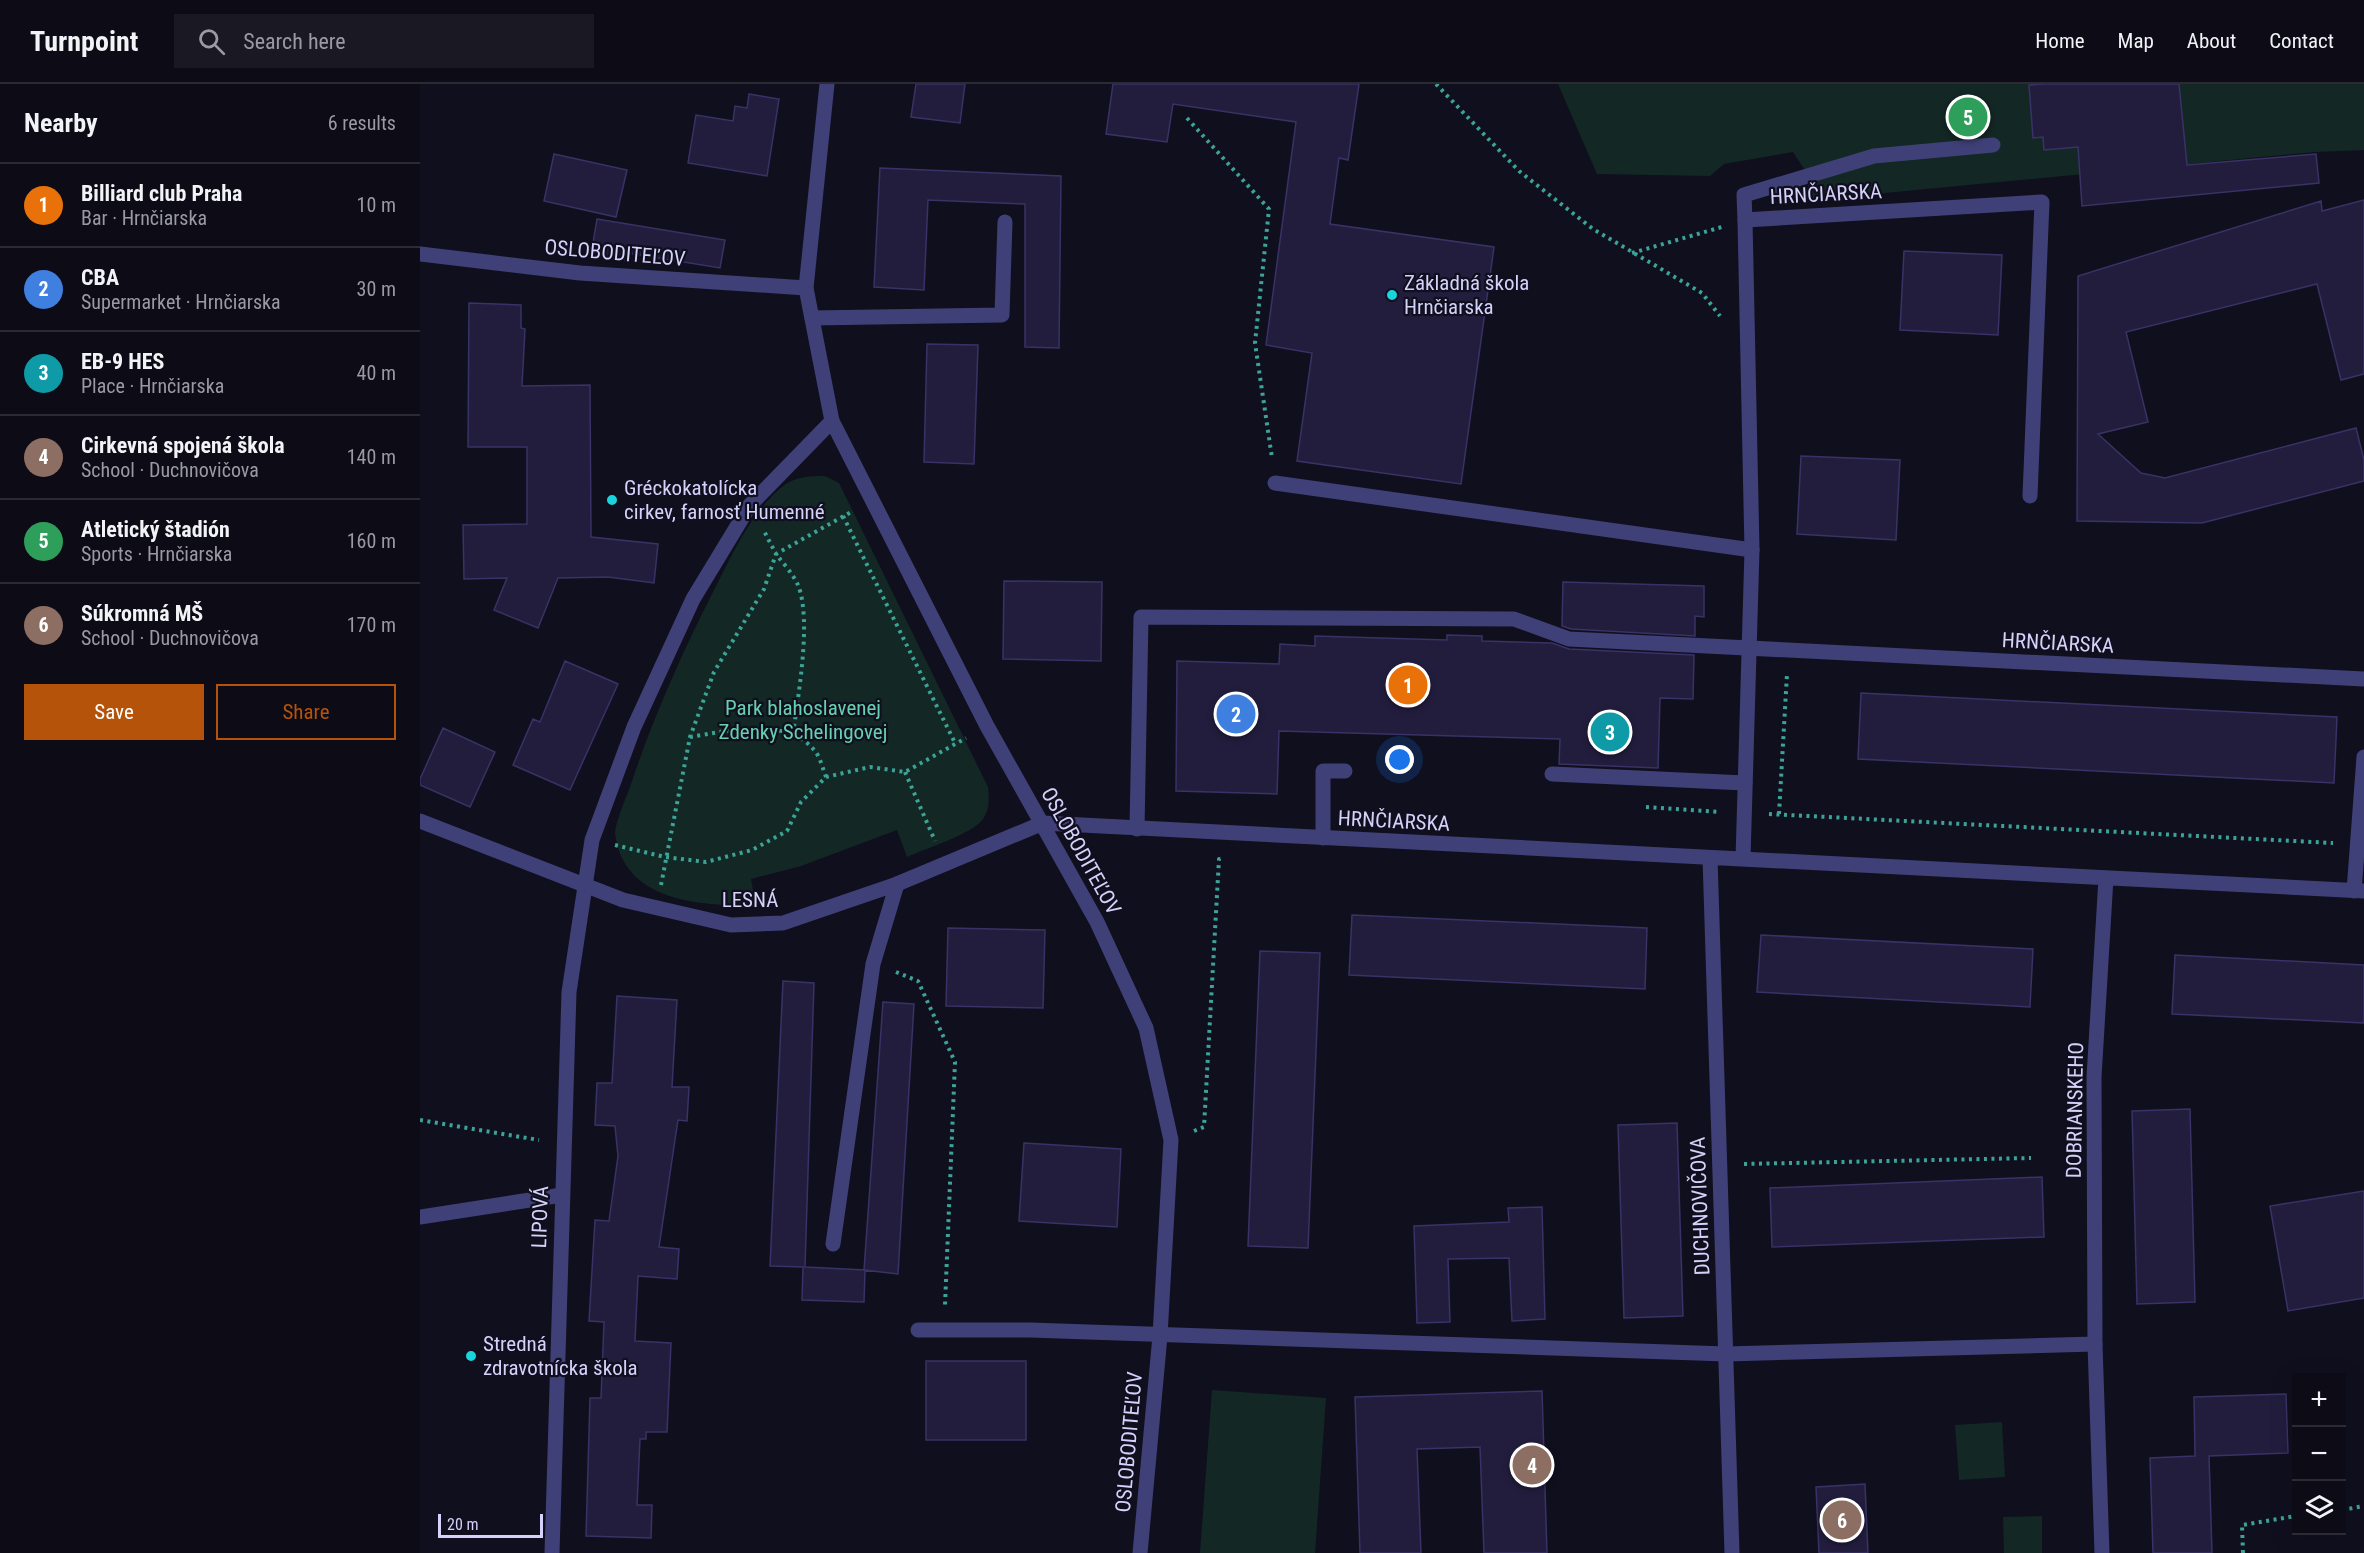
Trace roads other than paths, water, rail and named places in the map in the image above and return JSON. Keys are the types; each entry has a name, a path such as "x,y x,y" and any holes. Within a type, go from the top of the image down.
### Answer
{"street":[{"name":"OSLOBODITEĽOV","path":"827,84 806,288 832,421 987,726 1097,922 1146,1028 1171,1140 1160,1336 1140,1553"},
{"path":"1745,220 1744,195 1874,156 1993,145"},
{"name":"HRNČIARSKA","path":"1743,859 1752,550 1745,220 2042,202 2030,496"},
{"path":"812,318 1002,315 1005,222"},
{"name":"OSLOBODITEĽOV","path":"420,254 580,273 806,288"},
{"path":"586,884 592,840 634,727 693,599 750,505 832,421"},
{"path":"1275,483 1752,550"},
{"path":"1137,829 1141,617 1514,619 1569,639 1749,647"},
{"name":"HRNČIARSKA","path":"1749,647 2364,679"},
{"name":"HRNČIARSKA","path":"1043,824 2359,891 2357,844 2364,757"},
{"path":"1323,838 1323,771 1346,771"},
{"path":"1552,774 1745,783"},
{"name":"LESNÁ","path":"420,820 623,900 731,925 783,922 897,884 1043,824"},
{"name":"DUCHNOVIČOVA","path":"1710,858 1732,1553"},
{"name":"DOBRIANSKEHO","path":"2102,1553 2095,1344 2094,1077 2106,878"},
{"name":"LIPOVÁ","path":"552,1553 569,992 586,884"},
{"path":"833,1245 873,964 897,884"},
{"path":"420,1217 562,1195"},
{"path":"918,1330 1030,1330 1726,1354 2095,1344"}],"place":[{"name":"Atletický štadión","path":"1968,117"},
{"name":"Základná škola Hrnčiarska","path":"1392,295"},
{"name":"Gréckokatolícka cirkev, farnosť Humenné","path":"612,500"},
{"name":"Billiard club Praha","path":"1408,685"},
{"name":"CBA","path":"1236,714"},
{"name":"EB-9 HES","path":"1610,732"},
{"name":"Stredná zdravotnícka škola","path":"471,1356"},
{"name":"Cirkevná spojená škola","path":"1532,1465"},
{"name":"Súkromná MŠ","path":"1842,1520"}],"park label":[{"name":"Park blahoslavenej Zdenky Schelingovej","path":"803,720"}]}
